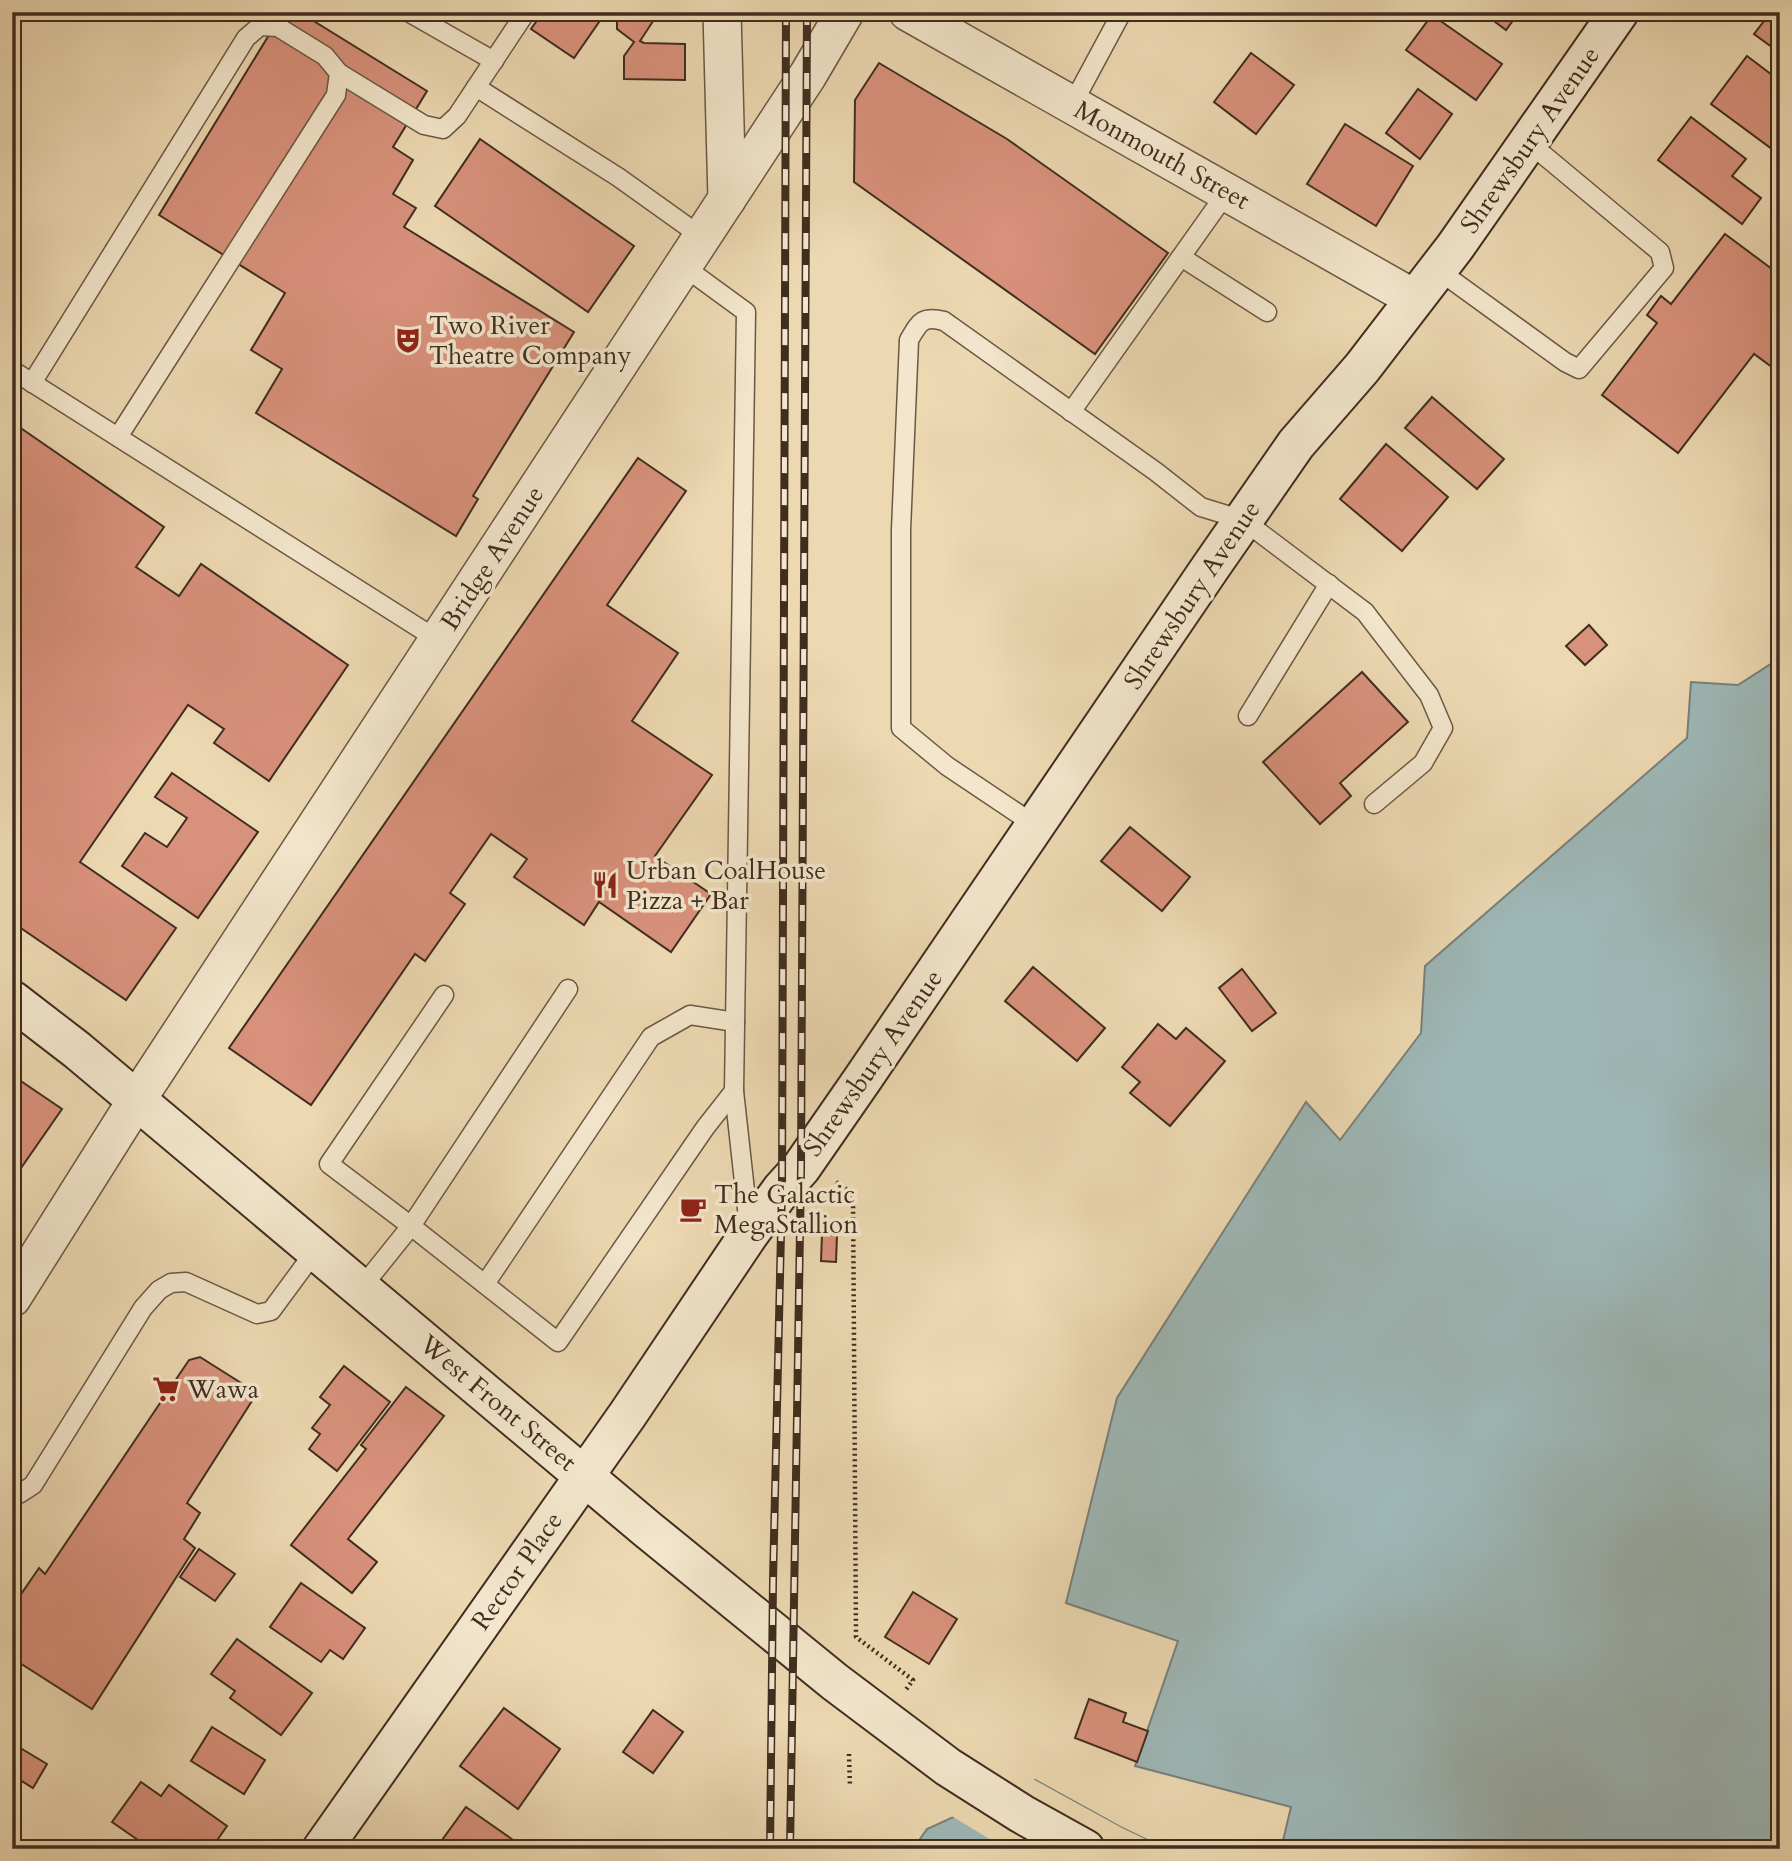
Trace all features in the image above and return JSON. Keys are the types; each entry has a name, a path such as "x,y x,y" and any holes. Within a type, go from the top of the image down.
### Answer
{"main road":[{"name":"Shrewsbury Avenue","path":"782,1189 801,1168 863,1080 1296,444 1362,368 1427,284 1619,12"},
{"name":"West Front Street","path":"12,1000 77,1050 585,1476 845,1689 927,1752 992,1796 1085,1849"},
{"name":"Rector Place","path":"322,1849 585,1476 782,1189"}],"street":[{"path":"722,12 727,199"},
{"name":"Bridge Avenue","path":"12,1298 136,1101 808,75 845,12"},
{"name":"Monmouth Street","path":"908,12 1227,192 1427,284"}],"lane":[{"path":"408,12 494,61"},
{"path":"32,383 246,38 255,19 278,27 325,56 339,73 424,125 443,129 457,116 526,12"},
{"path":"1072,105 1122,12"},
{"path":"118,437 336,95 339,73"},
{"path":"476,87 618,177 693,252 746,312 734,1091 749,1234"},
{"path":"1427,284 1579,369 1664,268 1660,252 1528,142"},
{"path":"1071,412 1227,192"},
{"path":"1181,257 1267,312"},
{"path":"1035,825 947,766 901,729 901,530 909,340 919,323 931,318 944,321 1155,471 1201,507 1243,520 1365,612 1429,695 1443,729 1423,763 1374,804"},
{"path":"12,370 438,640"},
{"path":"1248,716 1329,584"},
{"path":"362,1287 411,1226 568,989"},
{"path":"444,995 329,1164 558,1342 705,1128 734,1091"},
{"path":"485,1284 651,1037 690,1015 735,1022"},
{"path":"12,1494 19,1494 33,1485 142,1308 159,1290 172,1283 186,1282 257,1314 271,1311 316,1250"}],"path":[{"path":"831,1178 853,1194 856,1637 913,1680 902,1694"},
{"path":"849,1754 850,1787"}],"water":[{"path":"1780,658 1780,1849 1281,1849 1291,1807 1135,1766 1178,1641 1066,1603 1117,1398 1306,1102 1340,1140 1421,1033 1425,966 1687,738 1691,682 1738,685"},
{"path":"1035,1780 1166,1849 913,1849 927,1829"}],"pier":[{"path":"1031,1778 1166,1849 1006,1849 950,1815"}],"building":[{"path":"283,12 299,12 427,91 393,147 413,160 393,194 416,208 404,227 574,332 473,496 478,499 456,536 256,413 282,369 251,350 285,293 159,215"},
{"path":"543,12 606,12 574,58 531,29"},
{"path":"617,12 659,12 640,41 685,44 685,80 624,79 624,56 634,42 617,29"},
{"path":"1482,12 1519,12 1506,30"},
{"path":"1771,12 1780,12 1780,53 1754,34"},
{"path":"1432,15 1502,64 1476,100 1406,50"},
{"path":"1251,53 1294,85 1256,134 1214,102"},
{"path":"1747,56 1780,81 1780,155 1711,104"},
{"path":"879,63 1007,139 1168,253 1095,354 854,182 855,100"},
{"path":"1418,89 1452,114 1420,159 1386,133"},
{"path":"1691,117 1746,159 1732,176 1761,198 1742,224 1658,160"},
{"path":"1345,124 1413,166 1376,226 1307,184"},
{"path":"480,139 634,246 588,312 435,206"},
{"path":"1725,234 1780,275 1780,373 1754,354 1678,453 1602,395 1657,323 1647,315 1661,296 1671,304"},
{"path":"1432,397 1504,459 1477,489 1405,428"},
{"path":"12,422 164,527 136,567 179,596 201,564 348,665 269,781 214,743 224,729 188,705 80,862 176,928 126,1000 12,922"},
{"path":"1386,444 1448,497 1402,551 1340,499"},
{"path":"638,458 686,491 607,605 678,653 632,721 712,775 655,856 711,894 671,952 599,902 584,925 514,877 527,859 491,834 450,893 465,904 425,961 415,954 311,1105 229,1048"},
{"path":"1589,625 1607,645 1585,665 1566,646"},
{"path":"1362,672 1408,722 1340,783 1351,796 1320,824 1263,762"},
{"path":"172,773 258,832 198,918 122,866 145,833 167,847 187,818 155,797"},
{"path":"1130,827 1190,877 1162,911 1101,861"},
{"path":"1033,967 1105,1028 1077,1061 1005,1001"},
{"path":"1242,969 1276,1013 1252,1031 1219,988"},
{"path":"1158,1024 1176,1039 1186,1028 1225,1061 1170,1126 1130,1093 1140,1082 1122,1067"},
{"path":"12,1075 62,1109 12,1181"},
{"path":"822,1234 837,1235 836,1262 821,1261"},
{"path":"200,1357 257,1393 187,1503 200,1513 184,1539 195,1548 92,1709 12,1658 12,1592 19,1597 39,1568 45,1574 189,1360"},
{"path":"344,1366 390,1402 337,1471 309,1449 320,1434 312,1428 330,1405 320,1397"},
{"path":"406,1387 444,1416 348,1539 377,1562 352,1593 291,1545 366,1449 361,1445"},
{"path":"199,1549 235,1574 215,1601 180,1577"},
{"path":"301,1583 365,1628 343,1659 330,1650 321,1662 270,1627"},
{"path":"913,1592 957,1619 929,1664 885,1637"},
{"path":"237,1639 312,1693 281,1735 230,1698 235,1691 211,1674"},
{"path":"1089,1699 1126,1713 1123,1722 1148,1731 1137,1762 1075,1738"},
{"path":"504,1708 560,1749 518,1809 460,1766"},
{"path":"653,1710 683,1732 653,1773 623,1752"},
{"path":"212,1727 265,1760 244,1794 191,1761"},
{"path":"12,1743 47,1764 33,1788 12,1775"},
{"path":"141,1782 161,1796 169,1785 227,1826 211,1849 151,1849 112,1822"},
{"path":"466,1807 526,1849 437,1847"}],"railway":[{"path":"770,1849 782,1189 786,12"},
{"path":"790,1849 801,1168 807,12"}],"place":[{"name":"Two River Theatre Company","path":"408,340"},
{"name":"Urban CoalHouse Pizza + Bar","path":"605,885"},
{"name":"The Galactic MegaStallion","path":"693,1209"},
{"name":"Wawa","path":"166,1389"}]}
